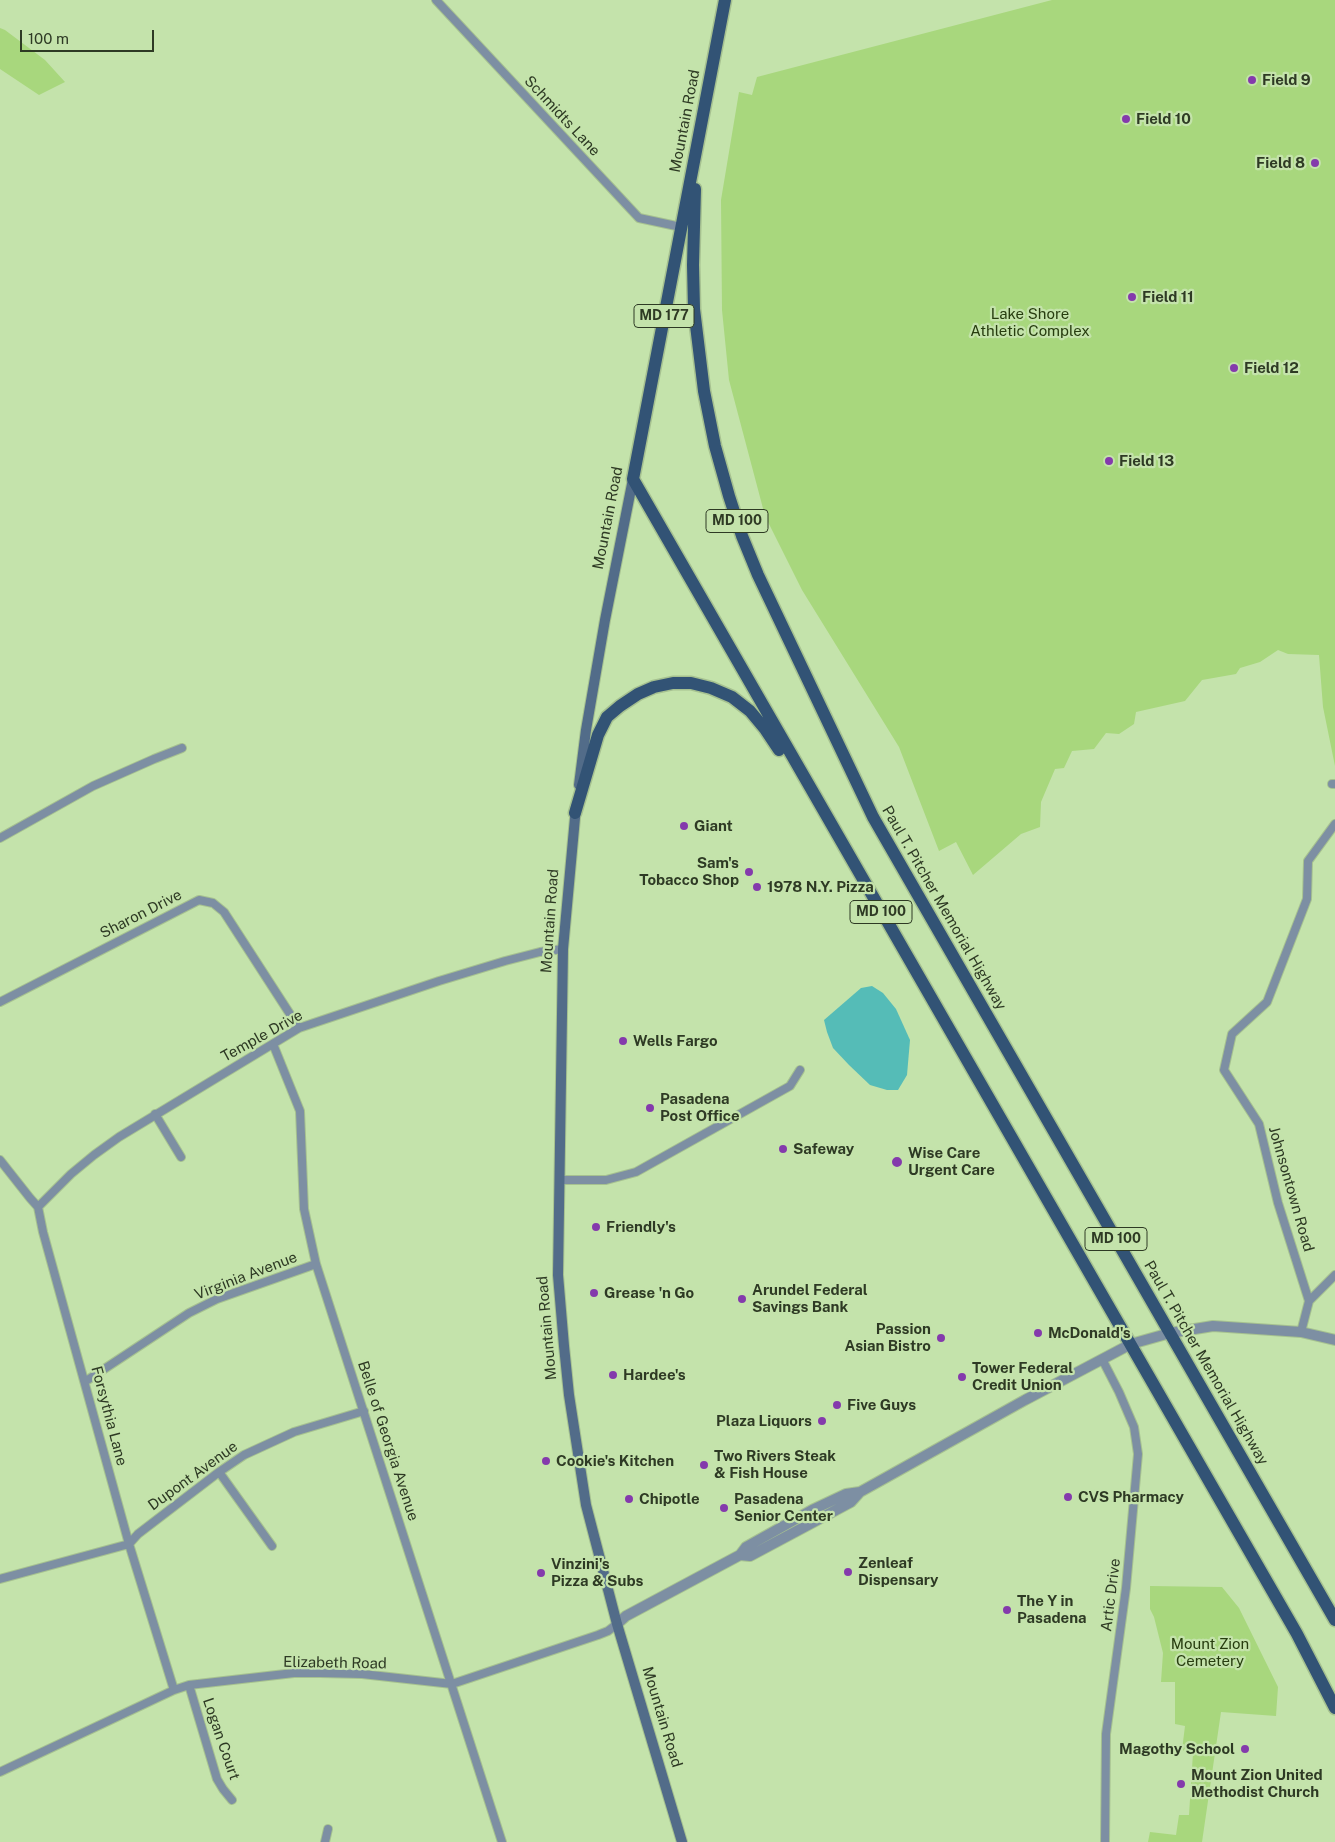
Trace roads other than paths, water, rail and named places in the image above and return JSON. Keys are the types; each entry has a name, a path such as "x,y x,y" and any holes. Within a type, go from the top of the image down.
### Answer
{"main road":[{"name":"Mountain Road","path":"682,1842 617,1624 586,1504 569,1395 558,1276 563,950 575,813 586,730 605,620 725,0"},
{"name":"Paul T. Pitcher Memorial Highway","path":"696,154 693,265 694,309 698,350 708,417 742,536 807,680 873,817 1335,1620"},
{"name":"MD 100","path":"633,478 838,838 1297,1634 1335,1708"},
{"path":"575,813 598,735 608,717 638,694 654,687 673,683 691,683 711,688 732,697 750,711 765,729 838,838"}],"street":[{"name":"Schmidts Lane","path":"436,0 638,218 681,228"},
{"path":"0,838 93,786 182,748"},
{"name":"Johnsontown Road","path":"1309,1301 1278,1202 1259,1124 1224,1070 1232,1034 1267,1002 1307,899 1308,861 1335,824"},
{"name":"Sharon Drive","path":"0,1002 199,900 213,902 224,912 299,1028"},
{"name":"Temple Drive","path":"38,1206 56,1187 94,1155 155,1114 299,1028 505,961 540,952 563,950"},
{"name":"Belle of Georgia Avenue","path":"273,1044 300,1111 304,1209 316,1264 502,1842"},
{"path":"560,1180 606,1180 636,1172 790,1086 800,1070"},
{"path":"155,1114 181,1157"},
{"path":"0,1160 38,1206"},
{"name":"Forsythia Lane","path":"38,1206 43,1232 86,1381 129,1544 174,1690"},
{"name":"Virginia Avenue","path":"86,1381 196,1310 217,1299 316,1264"},
{"path":"1301,1332 1309,1301 1335,1275"},
{"path":"617,1624 626,1616 740,1555 746,1547 812,1510 846,1494 860,1492 1131,1344 1170,1332 1213,1326 1301,1332 1335,1340"},
{"name":"Artic Drive","path":"1102,1359 1128,1409 1134,1426 1138,1454 1126,1588 1106,1734 1105,1842"},
{"name":"Dupont Avenue","path":"129,1544 138,1534 244,1455 278,1438 364,1411"},
{"path":"219,1472 272,1546"},
{"path":"0,1579 129,1544"},
{"name":"Elizabeth Road","path":"0,1772 174,1690 189,1685 294,1673 362,1674 452,1684 598,1635 608,1631 617,1624"},
{"name":"Logan Court","path":"189,1685 217,1779 232,1800"},
{"path":"325,1842 328,1829"}],"water":[{"path":"872,986 883,993 896,1009 910,1040 907,1075 898,1090 887,1090 870,1085 833,1048 824,1020 861,988"}],"place":[{"name":"Field 9","path":"1252,80"},
{"name":"Field 10","path":"1126,119"},
{"name":"Field 8","path":"1315,163"},
{"name":"Field 11","path":"1132,297"},
{"name":"Field 12","path":"1234,368"},
{"name":"Field 13","path":"1109,461"},
{"name":"Giant","path":"684,826"},
{"name":"Sam's Tobacco Shop","path":"749,872"},
{"name":"1978 N.Y. Pizza","path":"757,887"},
{"name":"Wells Fargo","path":"623,1041"},
{"name":"Pasadena Post Office","path":"650,1108"},
{"name":"Safeway","path":"783,1149"},
{"name":"Wise Care Urgent Care","path":"897,1162"},
{"name":"Friendly's","path":"596,1227"},
{"name":"Grease 'n Go","path":"594,1293"},
{"name":"Arundel Federal Savings Bank","path":"742,1299"},
{"name":"McDonald's","path":"1038,1333"},
{"name":"Passion Asian Bistro","path":"941,1338"},
{"name":"Hardee's","path":"613,1375"},
{"name":"Tower Federal Credit Union","path":"962,1377"},
{"name":"Five Guys","path":"837,1405"},
{"name":"Plaza Liquors","path":"822,1421"},
{"name":"Cookie's Kitchen","path":"546,1461"},
{"name":"Two Rivers Steak & Fish House","path":"704,1465"},
{"name":"CVS Pharmacy","path":"1068,1497"},
{"name":"Chipotle","path":"629,1499"},
{"name":"Pasadena Senior Center","path":"724,1508"},
{"name":"Zenleaf Dispensary","path":"848,1572"},
{"name":"Vinzini's Pizza & Subs","path":"541,1573"},
{"name":"The Y in Pasadena","path":"1007,1610"},
{"name":"Magothy School","path":"1245,1749"},
{"name":"Mount Zion United Methodist Church","path":"1181,1784"}],"park label":[{"name":"Lake Shore Athletic Complex","path":"1030,322"},
{"name":"Mount Zion Cemetery","path":"1210,1652"}]}
